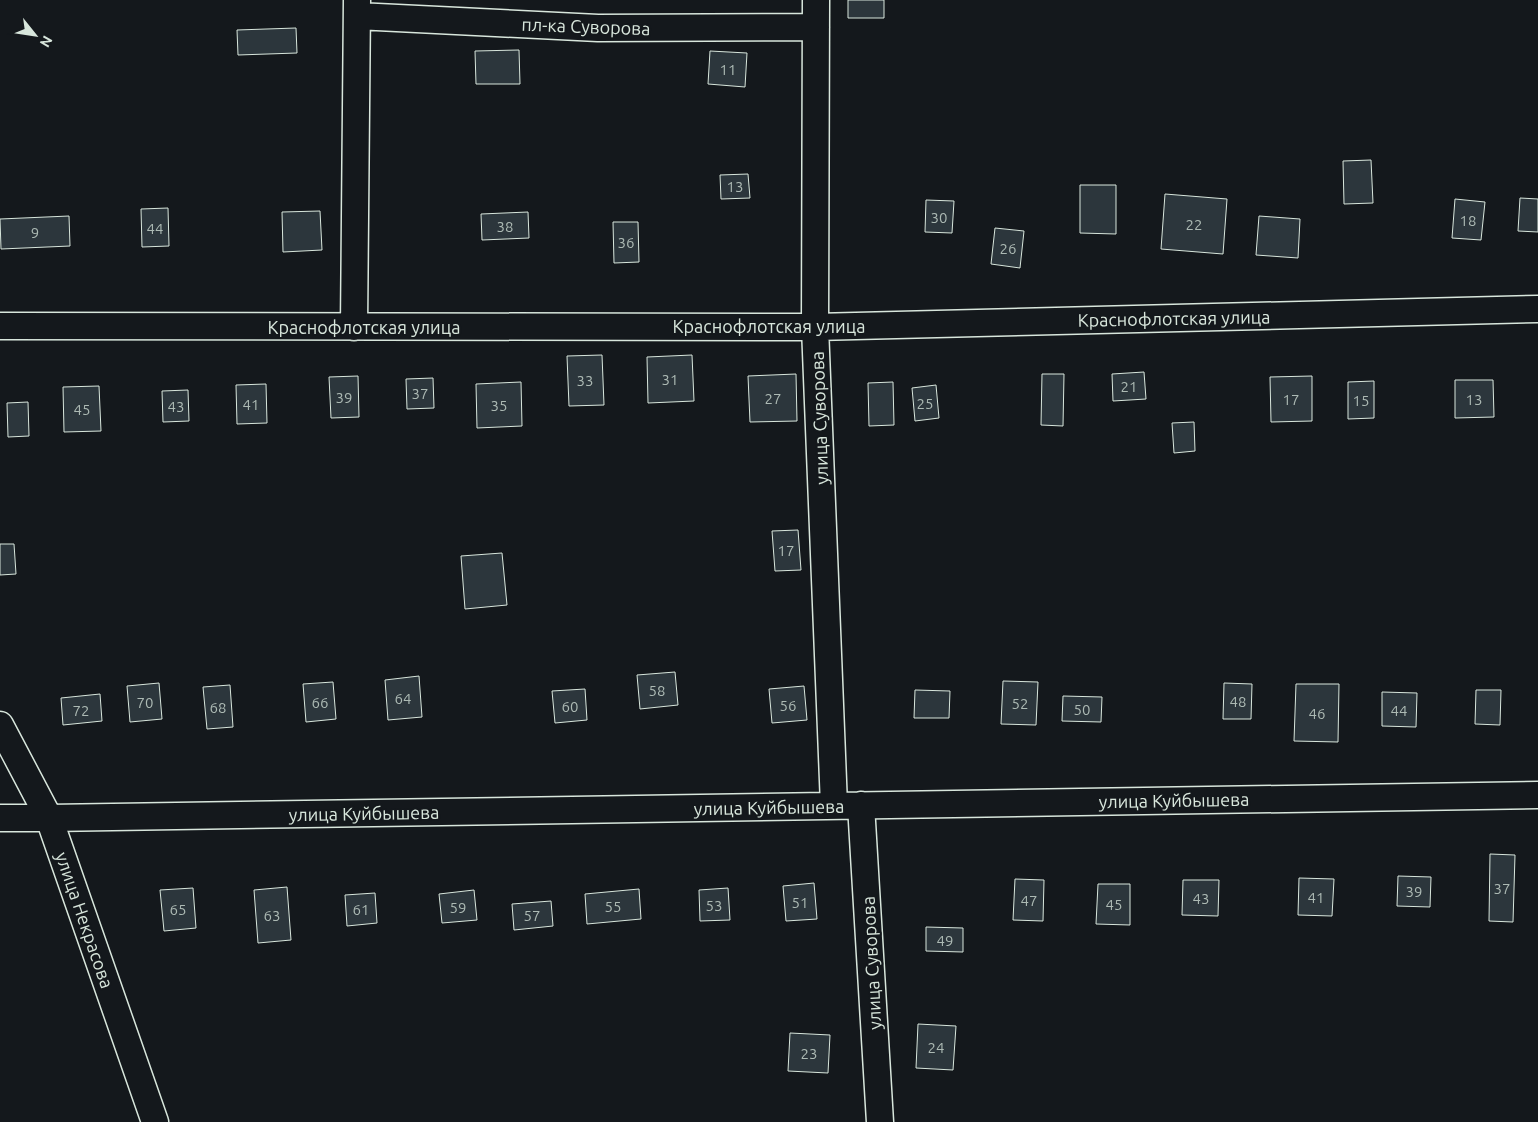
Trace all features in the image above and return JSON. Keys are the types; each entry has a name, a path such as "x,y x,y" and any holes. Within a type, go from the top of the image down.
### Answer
{"street":[{"name":"улица Суворова","path":"816,0 815,327 834,806"},
{"name":"пл-ка Суворова","path":"357,8 598,28 816,27"},
{"path":"354,326 357,8"},
{"name":"Краснофлотская улица","path":"0,326 815,327 1538,309"},
{"name":"улица Некрасова","path":"0,725 49,818 155,1122"},
{"name":"улица Куйбышева","path":"0,818 1538,795"},
{"name":"улица Суворова","path":"862,805 880,1122"}],"building":[{"path":"848,0 884,0 884,18 848,18"},
{"path":"296,28 297,53 238,55 237,30"},
{"path":"519,50 520,84 476,84 475,51"},
{"path":"710,51 747,53 745,87 708,84"},
{"path":"1371,160 1373,203 1344,204 1343,161"},
{"path":"748,174 750,198 721,199 720,175"},
{"path":"1080,185 1116,185 1116,234 1080,233"},
{"path":"1165,194 1227,199 1223,254 1161,249"},
{"path":"1520,198 1538,199 1538,232 1518,231"},
{"path":"1455,199 1485,202 1481,240 1452,238"},
{"path":"926,200 954,201 952,233 925,232"},
{"path":"168,208 169,246 142,247 141,209"},
{"path":"320,211 322,250 283,252 282,212"},
{"path":"528,212 529,238 482,240 481,214"},
{"path":"69,216 70,246 1,249 0,219"},
{"path":"1259,216 1300,219 1298,258 1256,255"},
{"path":"613,222 638,222 639,262 614,263"},
{"path":"995,228 1024,231 1020,268 991,264"},
{"path":"602,355 604,405 569,406 567,356"},
{"path":"692,355 694,401 648,403 647,357"},
{"path":"1144,372 1146,399 1113,401 1112,374"},
{"path":"796,374 797,421 750,422 748,376"},
{"path":"1042,374 1064,374 1063,426 1041,425"},
{"path":"358,376 359,417 331,418 329,377"},
{"path":"1312,376 1312,421 1271,422 1270,377"},
{"path":"433,378 434,408 407,409 406,379"},
{"path":"1455,380 1493,380 1494,417 1455,418"},
{"path":"1374,381 1374,418 1348,419 1348,382"},
{"path":"521,382 522,426 477,428 476,384"},
{"path":"893,382 894,425 869,426 868,383"},
{"path":"266,384 267,423 237,424 236,385"},
{"path":"936,385 939,418 915,421 912,388"},
{"path":"99,386 101,431 64,432 63,387"},
{"path":"188,390 189,421 163,422 162,391"},
{"path":"28,402 29,436 8,437 7,403"},
{"path":"1194,422 1195,451 1174,453 1172,423"},
{"path":"798,530 801,570 775,571 772,531"},
{"path":"0,544 14,544 16,574 0,575"},
{"path":"502,553 507,605 465,609 461,556"},
{"path":"675,672 678,705 640,709 637,675"},
{"path":"419,676 422,717 388,720 385,680"},
{"path":"1003,681 1038,682 1036,725 1001,724"},
{"path":"333,682 336,719 306,722 303,684"},
{"path":"159,683 162,719 130,722 127,686"},
{"path":"1224,683 1252,684 1251,719 1223,719"},
{"path":"1296,684 1339,684 1338,742 1294,741"},
{"path":"230,685 233,727 207,729 203,687"},
{"path":"804,686 807,720 772,723 769,689"},
{"path":"585,689 587,720 555,723 552,691"},
{"path":"915,690 950,691 949,718 914,718"},
{"path":"1476,690 1501,690 1500,725 1475,724"},
{"path":"1382,692 1417,693 1416,727 1382,726"},
{"path":"100,694 102,721 63,725 61,698"},
{"path":"1063,696 1102,697 1101,722 1062,721"},
{"path":"1490,854 1515,855 1513,922 1489,921"},
{"path":"1398,876 1431,877 1430,907 1397,906"},
{"path":"1299,878 1334,879 1332,916 1298,915"},
{"path":"1015,879 1044,880 1043,921 1013,920"},
{"path":"1183,880 1219,880 1218,916 1182,915"},
{"path":"814,883 817,919 786,921 783,886"},
{"path":"1098,884 1130,884 1130,925 1096,924"},
{"path":"287,887 291,940 258,943 254,890"},
{"path":"193,888 196,928 164,931 160,890"},
{"path":"728,888 730,920 700,921 699,890"},
{"path":"639,889 641,919 587,924 585,894"},
{"path":"474,890 477,920 442,923 439,894"},
{"path":"375,893 377,923 347,926 345,895"},
{"path":"551,901 553,926 514,930 512,904"},
{"path":"926,927 963,928 963,952 926,951"},
{"path":"918,1024 956,1026 953,1070 916,1068"},
{"path":"790,1033 830,1035 828,1073 788,1071"}]}
